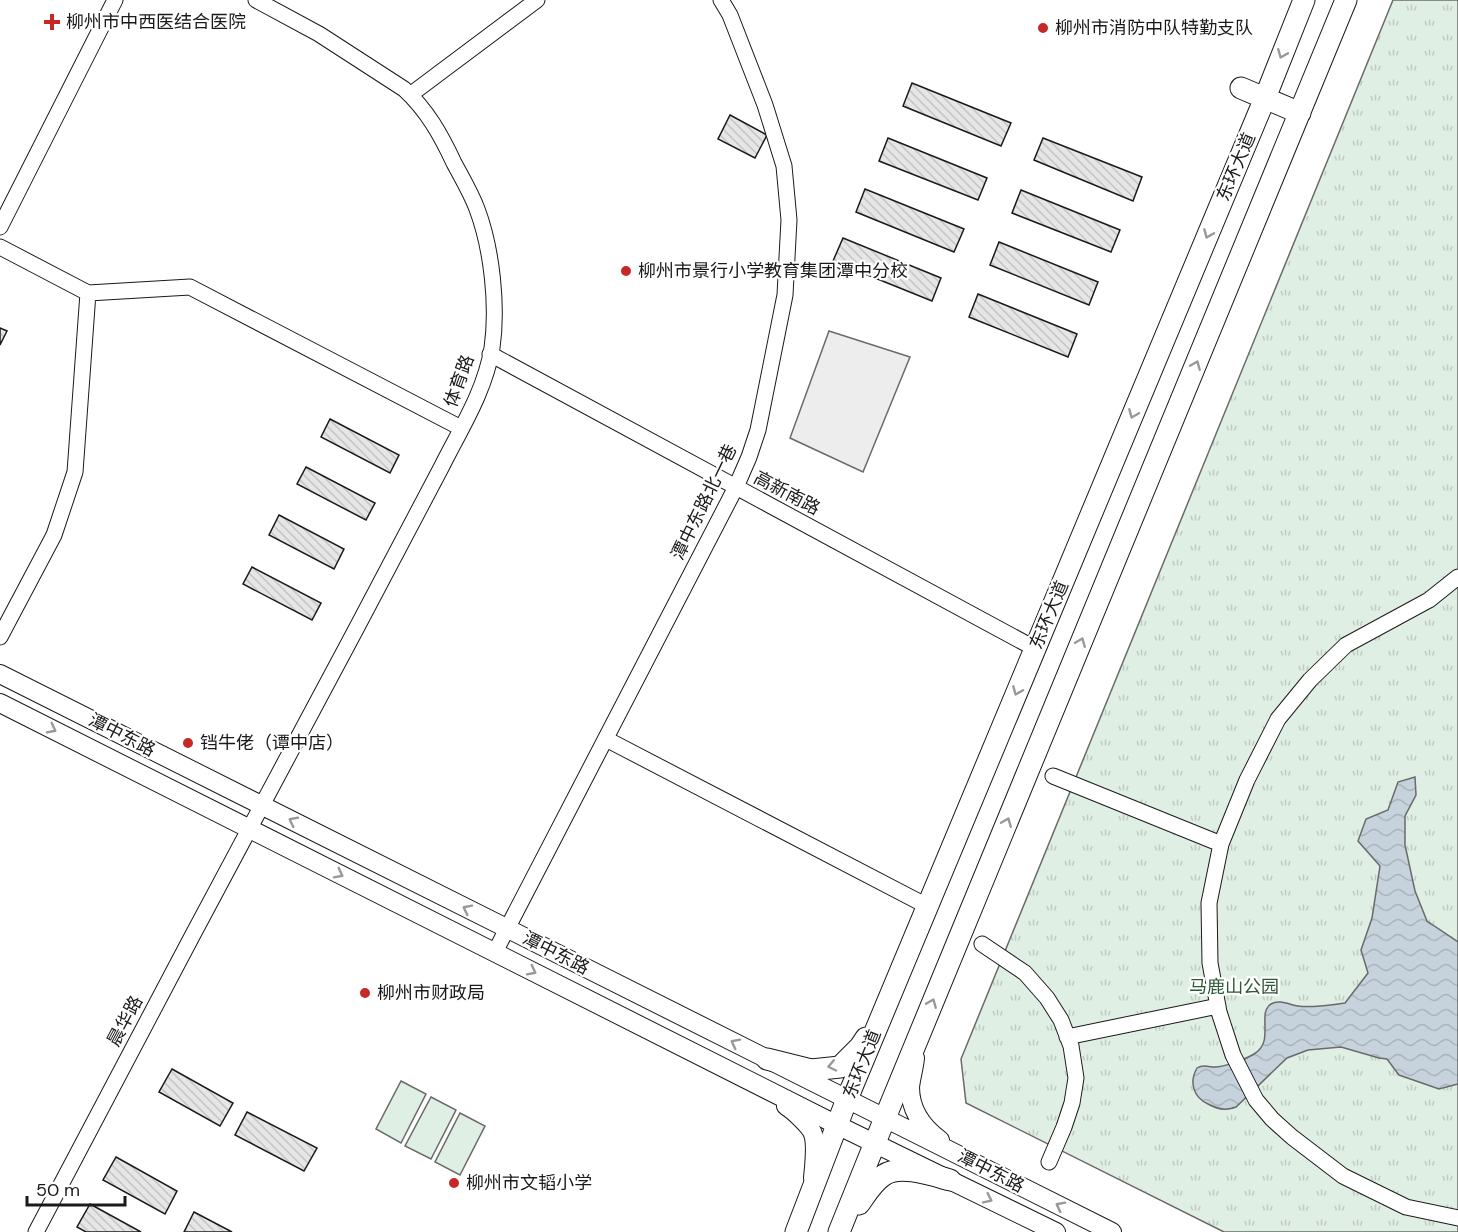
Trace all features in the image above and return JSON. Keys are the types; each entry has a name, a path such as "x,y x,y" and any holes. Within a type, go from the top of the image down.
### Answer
{"highway":[{"name":"东环大道","path":"796,1232 847,1099 1304,0"},
{"path":"840,1232 1346,0"},
{"path":"1241,88 1300,113"},
{"path":"767,1059 811,1070 840,1067 860,1047 884,1010"},
{"path":"840,1232 870,1187 885,1173 910,1170 950,1180"}],"main road":[{"name":"潭中东路","path":"0,674 1112,1232"},
{"name":"潭中东路","path":"0,703 837,1125 1056,1232"},
{"path":"919,1035 910,1088 914,1112 928,1131 963,1157"},
{"path":"758,1085 793,1111 813,1133 815,1159 810,1196"}],"street":[{"path":"0,227 115,0"},
{"name":"体育路","path":"249,828 473,406 485,377 492,347 493,304 492,271 486,237 476,206 438,130 416,100 319,34 256,0"},
{"path":"410,95 537,0"},
{"name":"潭中东路北一巷","path":"495,952 736,487 758,430 785,296 789,220 784,166 765,105 730,15 721,0"},
{"path":"0,247 88,293 190,287 461,428"},
{"path":"0,637 54,535 75,472 88,293"},
{"name":"高新南路","path":"490,354 1034,648"},
{"path":"1458,577 1429,600 1346,645 1310,680 1278,719 1247,780 1221,844 1209,903 1210,963 1218,1006 1233,1055 1256,1100 1292,1137 1344,1176 1406,1208 1458,1218"},
{"path":"606,739 927,906"},
{"path":"1053,776 1221,844"},
{"name":"晨华路","path":"36,1232 249,828"},
{"path":"982,944 1025,973 1047,998 1061,1020 1071,1046 1076,1078 1072,1103 1049,1162"},
{"path":"1067,1037 1218,1006"}],"green space":[{"name":"马鹿山公园","path":"1393,0 1458,0 1458,1232 1224,1232 966,1103 961,1059"},
{"path":"401,1081 426,1094 401,1143 376,1129"},
{"path":"431,1097 456,1110 431,1159 405,1146"},
{"path":"460,1113 485,1126 460,1175 435,1162"}],"shaded area":[{"path":"829,331 910,357 863,472 790,438"}],"water":[{"path":"1415,777 1416,795 1405,816 1405,845 1415,891 1427,921 1458,942 1458,1084 1439,1089 1399,1075 1387,1059 1341,1047 1308,1050 1287,1058 1236,1107 1219,1109 1203,1101 1196,1093 1193,1084 1197,1068 1229,1064 1259,1050 1264,1042 1265,1014 1270,1005 1281,1002 1310,1007 1345,1003 1368,973 1361,950 1372,918 1380,866 1358,841 1366,819 1388,810 1398,782"}],"building":[{"path":"912,83 1011,123 1001,146 903,106"},
{"path":"730,115 767,135 755,158 718,139"},
{"path":"888,138 987,178 978,200 879,161"},
{"path":"1043,138 1142,177 1133,201 1034,160"},
{"path":"865,189 964,229 954,252 856,212"},
{"path":"1021,190 1120,230 1111,252 1012,213"},
{"path":"843,238 941,278 932,301 833,261"},
{"path":"999,242 1098,282 1089,305 990,265"},
{"path":"978,294 1077,334 1068,357 969,317"},
{"path":"0,328 7,331 0,345"},
{"path":"330,419 399,455 390,473 321,437"},
{"path":"306,467 375,503 366,520 297,484"},
{"path":"279,515 344,549 334,569 269,535"},
{"path":"252,567 321,603 312,620 243,584"},
{"path":"172,1069 233,1103 220,1126 159,1092"},
{"path":"247,1112 317,1148 304,1171 235,1135"},
{"path":"116,1157 177,1191 165,1214 103,1180"},
{"path":"90,1204 141,1232 86,1232 77,1227"},
{"path":"194,1212 232,1232 184,1232"}],"place":[{"name":"柳州市中西医结合医院","path":"52,22"},
{"name":"柳州市消防中队特勤支队","path":"1043,28"},
{"name":"柳州市景行小学教育集团潭中分校","path":"626,271"},
{"name":"铛牛佬（谭中店）","path":"188,743"},
{"name":"柳州市财政局","path":"365,993"},
{"name":"柳州市文韬小学","path":"454,1183"}]}
